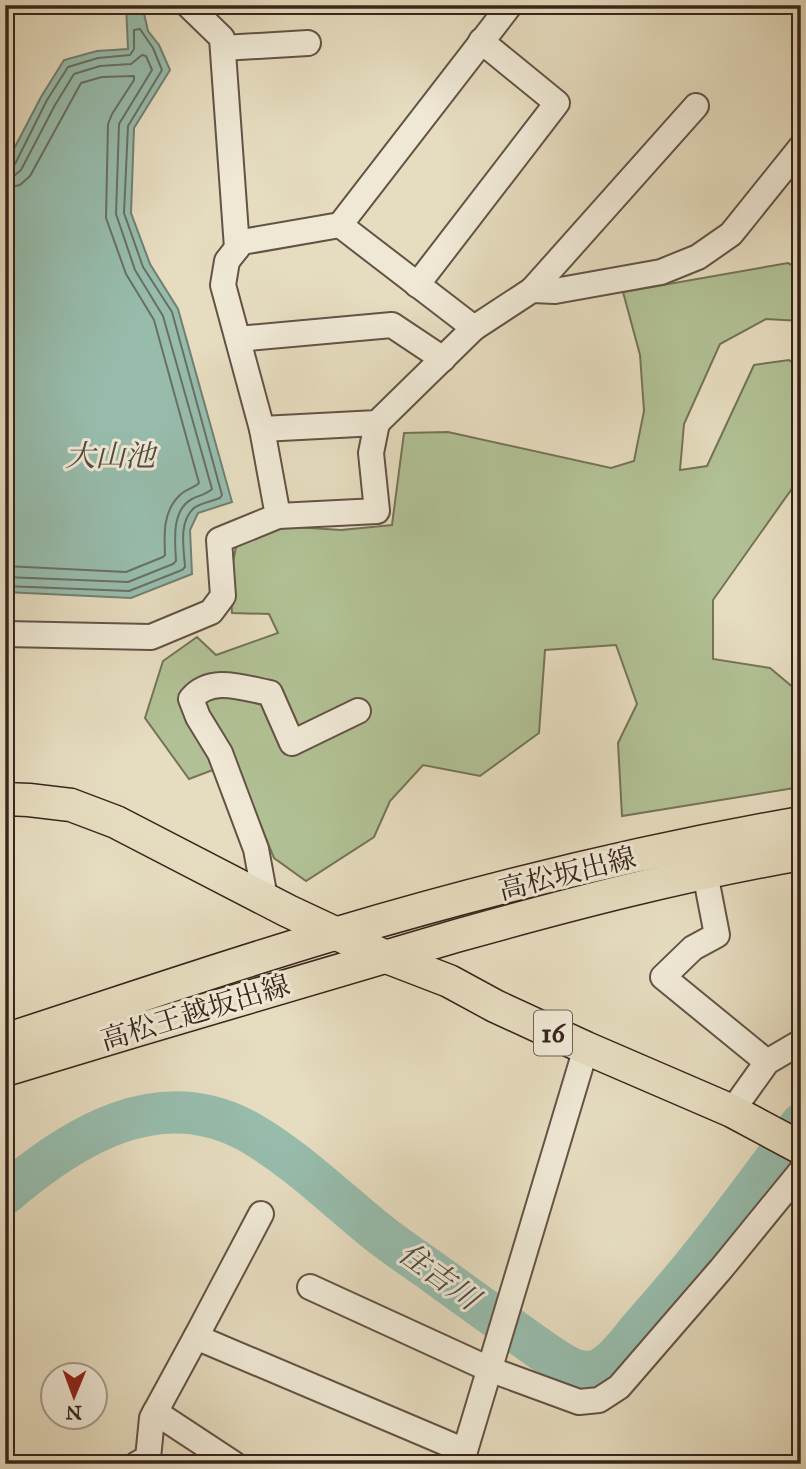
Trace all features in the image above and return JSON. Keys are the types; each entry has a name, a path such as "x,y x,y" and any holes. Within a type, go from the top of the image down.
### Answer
{"main road":[{"name":"16","path":"5,799 71,805 116,822 384,956 449,981 495,1006 586,1048 732,1111 801,1148"},
{"name":"高松坂出線","path":"336,933 427,907 601,864 801,823"},
{"name":"高松坂出線","path":"384,956 493,925 705,873 801,854"},
{"name":"高松王越坂出線","path":"5,1040 336,933"},
{"name":"高松王越坂出線","path":"5,1070 384,956"}],"street":[{"path":"188,5 222,38 237,248"},
{"path":"278,516 262,429 223,285 227,261 242,242 340,226 510,5"},
{"path":"417,285 557,103 481,41"},
{"path":"223,48 308,43"},
{"path":"5,634 151,638 211,612 223,596 219,540 278,516 377,511 371,453 377,423 474,328 531,290 696,106"},
{"path":"531,290 555,291 660,272 698,257 731,234 801,147"},
{"path":"340,226 474,328"},
{"path":"238,339 392,325 443,359"},
{"path":"262,429 377,423"},
{"path":"265,898 256,849 220,753 198,717 191,699 200,689 220,684 270,693 292,743 358,711"},
{"path":"705,873 717,935 693,948 663,977 767,1062"},
{"path":"732,1111 767,1062 801,1042"},
{"path":"196,1336 463,1457 586,1048"},
{"path":"310,1287 489,1369 517,1377 579,1402 599,1400 619,1387 801,1171"},
{"path":"137,1464 148,1458 152,1418 261,1214"},
{"path":"155,1412 234,1464"}],"shaded area":[{"path":"788,263 801,270 801,321 766,319 720,344 684,424 680,470 707,466 754,365 789,360 801,369 801,469 796,483 713,600 713,659 770,668 801,694 801,787 622,816 618,743 637,704 616,645 545,650 539,733 480,776 423,765 390,801 374,837 306,881 274,858 234,762 189,779 145,718 163,661 197,637 216,655 278,633 269,614 232,613 230,577 236,547 279,526 341,530 392,525 404,433 448,432 611,468 634,461 644,411 640,355 623,292"}],"water":[{"name":"大山池","path":"126,5 142,5 148,31 159,45 170,70 134,128 131,213 150,264 178,309 232,502 198,513 190,530 192,574 131,598 5,592 5,166 41,97 64,60 97,51 128,49"}],"waterway":[{"name":"住吉川","path":"5,1194 59,1153 119,1123 151,1114 183,1112 216,1118 249,1132 281,1153 385,1238 550,1356 571,1368 589,1372 602,1368 622,1350 706,1251 801,1124"}]}
